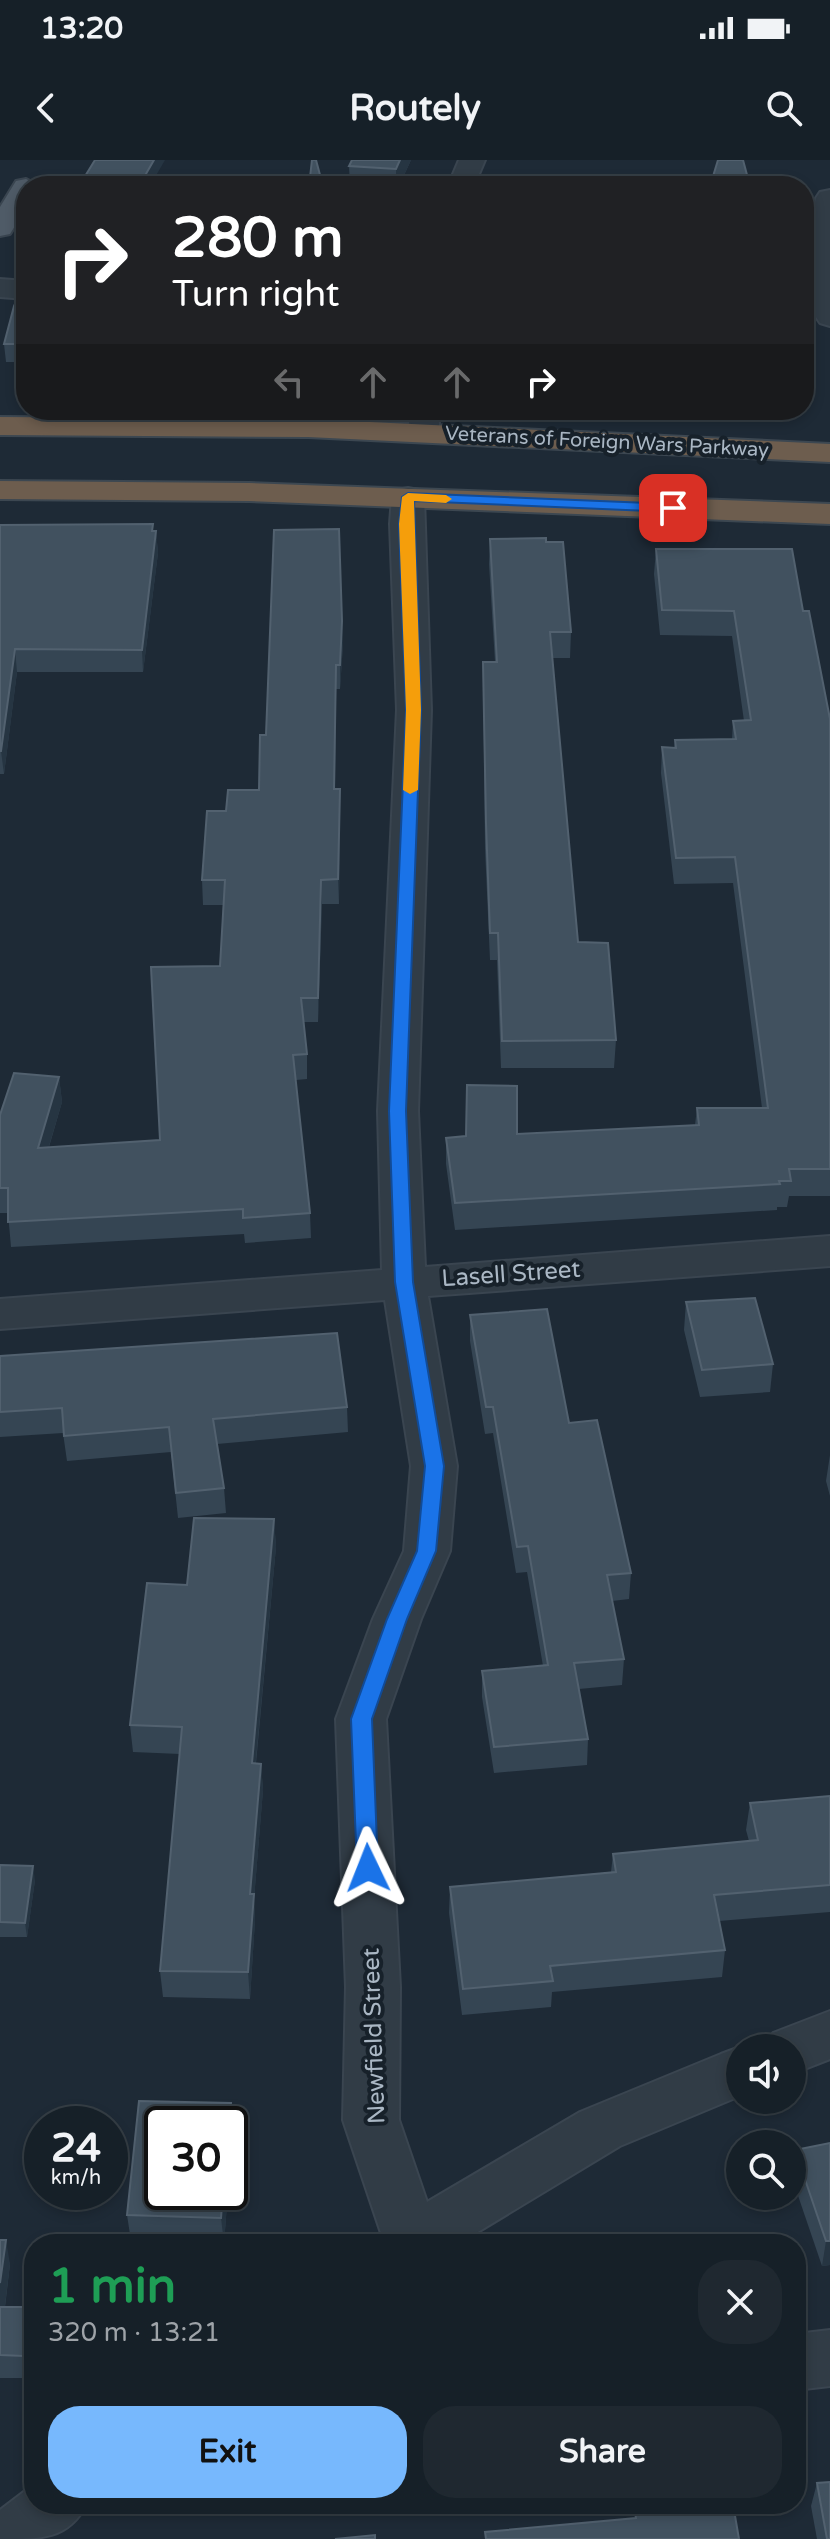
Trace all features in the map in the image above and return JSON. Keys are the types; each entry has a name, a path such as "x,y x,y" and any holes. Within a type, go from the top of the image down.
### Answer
{"highway":[{"name":"Veterans of Foreign Wars Parkway","path":"0,426 424,421 830,453"},
{"path":"0,490 408,497 830,514"}],"main road":[{"path":"0,228 16,203"}],"street":[{"path":"830,198 818,246 830,317"},
{"name":"Newfield Street","path":"408,497 406,524 414,710 398,1111 404,1282 434,1466 427,1551 397,1619 361,1719 373,1987 371,2120 408,2234"},
{"name":"Lasell Street","path":"0,1314 830,1251"},
{"path":"806,2044 830,2034"},
{"path":"426,2234 600,2129 726,2077"},
{"path":"806,2361 830,2358"},
{"path":"12,2539 44,2514"}],"building":[{"path":"95,160 154,160 145,176 85,176"},
{"path":"312,160 316,160 320,176 310,176"},
{"path":"352,160 400,160 396,169 349,166"},
{"path":"718,160 743,160 747,176 713,176"},
{"path":"16,302 16,344 4,344"},
{"path":"153,524 152,531 156,531 142,650 15,649 0,751 0,525"},
{"path":"339,529 342,621 340,665 336,665 334,789 340,789 338,879 321,880 318,998 301,998 307,1054 293,1055 310,1213 243,1218 243,1209 8,1222 8,1188 0,1188 0,1115 14,1073 59,1077 38,1148 160,1140 151,967 220,966 225,880 202,880 207,811 226,811 228,790 259,790 260,735 266,735 274,530"},
{"path":"546,538 546,542 563,542 571,632 550,632 578,942 608,943 616,1040 502,1041 498,933 490,933 486,823 483,662 497,662 490,539"},
{"path":"656,549 792,549 803,611 809,611 830,719 830,1169 789,1169 791,1181 779,1181 780,1184 455,1203 446,1138 466,1136 467,1085 517,1086 517,1134 699,1125 697,1108 768,1108 735,857 676,858 662,747 676,748 675,740 736,739 733,721 751,720 734,611 662,610"},
{"path":"755,1298 773,1364 702,1370 686,1302"},
{"path":"547,1309 569,1423 597,1420 631,1573 607,1575 624,1659 574,1663 588,1739 494,1747 482,1671 548,1665 528,1546 517,1547 493,1407 486,1407 470,1315"},
{"path":"337,1333 347,1407 213,1419 224,1488 176,1493 169,1427 64,1436 62,1408 0,1412 0,1356"},
{"path":"194,1518 274,1519 252,1763 261,1764 250,1894 254,1894 248,1972 160,1971 182,1727 130,1725 147,1583 187,1585"},
{"path":"830,1796 830,1885 714,1895 725,1950 550,1966 553,1981 463,1989 450,1887 616,1872 613,1854 758,1840 750,1803"},
{"path":"0,1865 33,1866 25,1923 0,1922"},
{"path":"139,2101 231,2103 231,2106 144,2106 144,2210 222,2210 221,2218 127,2215"},
{"path":"830,2143 830,2241 826,2241 806,2182 806,2148"},
{"path":"0,2240 6,2240 0,2283"},
{"path":"0,2307 24,2307 24,2356 0,2355"},
{"path":"830,2482 830,2539 827,2539 817,2483"},
{"path":"635,2514 735,2514 739,2539 486,2539 485,2532 636,2518"},
{"path":"375,2535 375,2539 335,2539"}],"slow traffic":[{"path":"410,790 414,710 406,524 408,497 446,499"}],"route":[{"path":"368,1868 361,1719 397,1619 427,1551 434,1466 404,1282 398,1111 414,710 406,524 408,497 673,508"}]}
